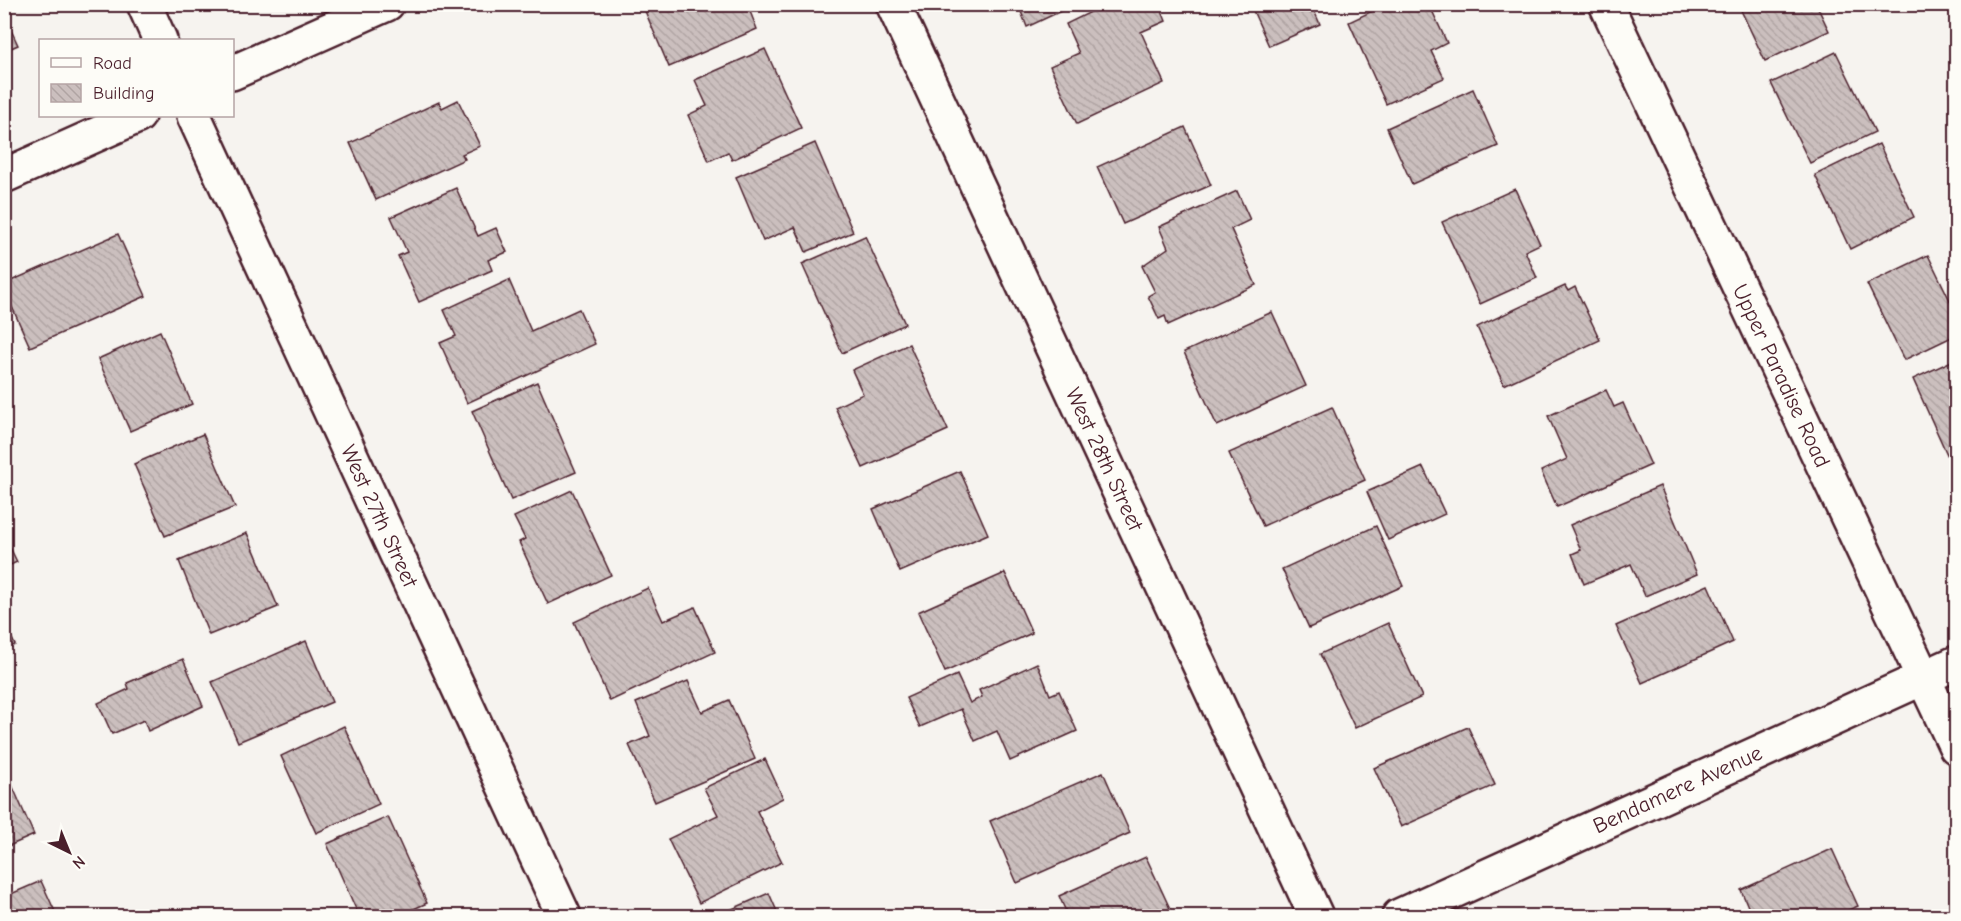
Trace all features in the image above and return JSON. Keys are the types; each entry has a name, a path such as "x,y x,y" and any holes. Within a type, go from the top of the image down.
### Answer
{"street":[{"path":"144,4 160,39"},
{"path":"234,72 387,4"},
{"name":"West 28th Street","path":"893,4 1316,916"},
{"name":"Upper Paradise Road","path":"1606,4 1926,678 1956,747"},
{"path":"4,176 136,117"},
{"name":"West 27th Street","path":"194,117 564,916"},
{"name":"Bendamere Avenue","path":"1399,916 1956,663"}],"building":[{"path":"642,4 747,4 757,29 669,67"},
{"path":"1018,4 1076,4 1027,27"},
{"path":"1107,4 1159,4 1166,21 1141,32 1164,83 1077,124 1050,66 1079,53 1066,24"},
{"path":"1250,4 1311,4 1320,24 1269,46"},
{"path":"1387,4 1429,4 1447,43 1431,51 1444,78 1386,104 1349,22"},
{"path":"1738,4 1816,4 1829,31 1765,61"},
{"path":"4,15 18,45 4,51"},
{"path":"765,49 801,128 732,160 728,152 709,161 688,115 707,106 695,80"},
{"path":"1836,52 1875,132 1810,163 1771,83"},
{"path":"1473,89 1498,146 1412,184 1387,128"},
{"path":"458,100 480,146 462,154 465,159 376,200 350,143 439,102 442,108"},
{"path":"1185,127 1211,185 1123,224 1097,167"},
{"path":"815,143 853,232 806,252 795,227 763,241 736,177"},
{"path":"1879,144 1914,217 1850,249 1815,175"},
{"path":"456,188 478,236 496,228 507,252 488,260 492,270 419,302 398,256 407,252 391,217"},
{"path":"1515,189 1540,244 1525,251 1537,278 1480,304 1442,222"},
{"path":"1237,191 1250,220 1231,229 1256,285 1168,325 1165,316 1159,319 1148,296 1155,292 1142,266 1168,248 1159,227"},
{"path":"118,234 146,296 30,347 4,289 4,284"},
{"path":"865,236 905,324 842,353 802,264"},
{"path":"1928,255 1956,313 1956,335 1904,360 1867,284"},
{"path":"509,280 531,331 579,309 595,344 467,403 440,343 456,336 444,310"},
{"path":"1565,286 1568,291 1575,287 1600,340 1504,385 1477,327"},
{"path":"1272,312 1306,386 1217,426 1184,352"},
{"path":"160,331 192,404 130,431 98,359"},
{"path":"909,344 948,430 863,468 835,407 863,394 852,370"},
{"path":"1956,359 1956,458 1950,461 1913,379"},
{"path":"537,382 576,472 511,500 472,411"},
{"path":"1606,390 1614,407 1623,403 1651,465 1557,507 1541,471 1567,459 1548,416"},
{"path":"1332,407 1365,480 1263,526 1229,453"},
{"path":"203,434 235,507 165,536 134,464"},
{"path":"1423,467 1445,514 1388,540 1367,492"},
{"path":"960,471 988,534 900,572 873,509"},
{"path":"1660,486 1697,574 1645,596 1631,564 1584,584 1572,554 1581,550 1570,525"},
{"path":"572,490 611,575 548,604 519,542 525,539 514,517"},
{"path":"1376,526 1403,586 1309,628 1282,569"},
{"path":"247,533 278,607 209,635 179,561"},
{"path":"4,535 17,562 4,568"},
{"path":"1005,573 1032,633 945,672 918,612"},
{"path":"1708,585 1733,642 1642,683 1616,626"},
{"path":"648,588 663,621 695,607 715,652 610,701 574,622"},
{"path":"4,622 15,645 4,650"},
{"path":"1388,623 1422,697 1355,728 1320,654"},
{"path":"306,641 332,702 238,742 212,682"},
{"path":"183,659 203,706 148,731 144,720 112,734 98,703 129,689 127,683"},
{"path":"1037,663 1050,695 1059,691 1077,731 1010,761 997,731 975,741 961,709 920,727 906,698 957,675 970,703 982,697 979,690"},
{"path":"688,681 702,712 729,700 755,759 655,802 629,745 650,736 636,703"},
{"path":"344,726 379,804 316,833 281,756"},
{"path":"1468,727 1495,785 1401,827 1374,768"},
{"path":"765,759 783,798 757,811 782,862 699,903 668,839 718,815 704,788"},
{"path":"1103,772 1130,833 1017,883 990,821"},
{"path":"8,776 34,835 4,848 4,777"},
{"path":"388,817 427,903 398,916 359,916 327,844"},
{"path":"1832,849 1858,906 1835,916 1752,916 1741,890"},
{"path":"1146,857 1173,915 1068,916 1059,896"},
{"path":"41,881 57,916 4,916 4,897"},
{"path":"769,893 779,916 716,916"}]}
